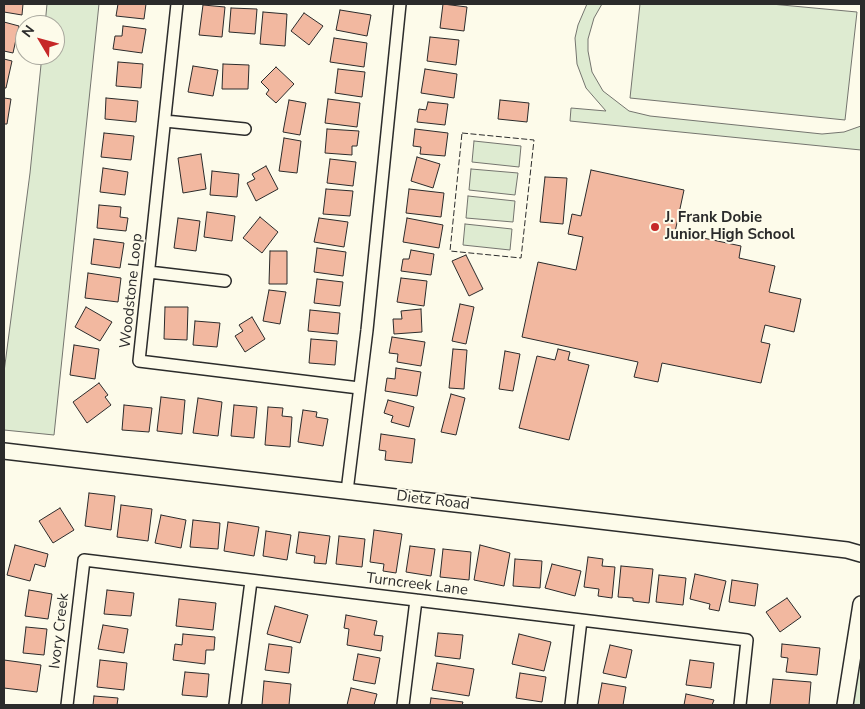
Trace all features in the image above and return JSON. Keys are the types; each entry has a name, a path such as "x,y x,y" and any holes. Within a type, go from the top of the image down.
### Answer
{"street":[{"name":"Woodstone Loop","path":"177,4 139,361 359,388"},
{"path":"347,491 400,4"},
{"path":"165,121 245,129"},
{"path":"149,272 225,281"},
{"name":"Dietz Road","path":"4,451 847,550 861,554"},
{"name":"Turncreek Lane","path":"84,560 747,640 740,705"},
{"name":"Ivory Creek","path":"66,705 84,560"},
{"path":"235,705 251,581"},
{"path":"403,705 416,600"},
{"path":"845,705 861,604"},
{"path":"571,705 581,620"}],"green space":[{"path":"47,4 99,4 54,435 4,430 4,372 30,173 41,65 65,65 65,15 46,15"},
{"path":"587,4 602,4 594,18 588,39 592,72 603,91 629,111 650,116 822,134 844,132 861,126 861,150 570,121 571,108 606,111 586,88 577,64 575,38"},
{"path":"640,4 771,4 857,12 845,120 630,98"},
{"path":"474,141 521,146 519,167 472,162"},
{"path":"471,169 518,173 515,195 469,190"},
{"path":"468,196 515,201 513,222 466,218"},
{"path":"465,224 512,229 510,250 463,245"},
{"path":"861,604 861,705 845,705"}],"building":[{"path":"4,4 23,4 22,15 4,12"},
{"path":"118,4 146,4 144,19 116,16"},
{"path":"443,4 467,7 464,31 440,28"},
{"path":"203,5 225,7 222,37 199,35"},
{"path":"231,8 257,9 255,34 229,32"},
{"path":"340,10 371,15 367,36 336,30"},
{"path":"263,12 287,14 285,46 260,44"},
{"path":"304,13 323,26 309,45 291,31"},
{"path":"4,22 15,25 15,44 13,53 4,51"},
{"path":"123,26 146,29 142,53 113,49 115,36 122,36"},
{"path":"430,37 459,40 456,65 427,61"},
{"path":"334,38 367,43 364,67 330,62"},
{"path":"4,59 12,61 6,88 4,88"},
{"path":"118,62 143,64 141,88 116,86"},
{"path":"223,64 249,65 248,89 222,89"},
{"path":"193,66 218,70 213,96 188,92"},
{"path":"276,67 294,84 276,103 266,94 269,90 261,82"},
{"path":"338,69 365,72 362,97 335,93"},
{"path":"425,69 457,74 454,98 421,93"},
{"path":"4,98 11,99 7,124 4,124"},
{"path":"106,98 138,101 136,122 105,119"},
{"path":"328,99 360,103 357,127 325,123"},
{"path":"289,100 306,103 300,135 283,132"},
{"path":"500,100 529,103 527,122 498,119"},
{"path":"428,102 448,104 445,125 417,122 419,109 426,110"},
{"path":"327,129 359,131 357,146 352,146 352,155 325,153"},
{"path":"415,129 448,133 445,156 420,154 421,147 413,146"},
{"path":"104,133 134,136 131,160 101,157"},
{"path":"284,138 301,141 297,173 279,171"},
{"path":"201,154 206,189 183,193 178,158"},
{"path":"417,157 440,164 433,188 411,181"},
{"path":"330,159 356,162 353,186 327,183"},
{"path":"266,166 278,189 256,201 247,183 255,179 252,174"},
{"path":"103,168 128,172 125,195 100,192"},
{"path":"591,170 684,190 675,232 741,246 739,258 775,266 769,292 801,299 794,332 765,325 761,342 770,344 761,383 662,363 658,382 634,377 638,362 522,337 538,262 576,270 583,237 568,234 572,214 581,216"},
{"path":"212,171 239,174 237,197 210,195"},
{"path":"545,177 567,178 563,224 540,222"},
{"path":"326,189 353,191 350,216 323,214"},
{"path":"409,189 444,193 441,217 406,213"},
{"path":"99,205 121,207 120,217 128,218 126,231 97,228"},
{"path":"207,212 235,216 232,241 204,237"},
{"path":"260,217 278,232 262,253 243,238"},
{"path":"178,218 200,221 196,251 174,248"},
{"path":"319,218 348,222 344,247 314,242"},
{"path":"407,218 443,225 439,248 403,242"},
{"path":"94,239 124,243 120,268 91,264"},
{"path":"317,248 346,252 343,276 314,272"},
{"path":"411,250 434,254 431,275 401,271 403,259 409,259"},
{"path":"270,251 287,251 287,284 269,284"},
{"path":"466,255 483,289 469,296 452,261"},
{"path":"88,273 121,278 118,302 85,298"},
{"path":"401,278 427,281 424,306 397,302"},
{"path":"317,279 343,282 340,306 314,303"},
{"path":"269,290 286,292 280,324 263,321"},
{"path":"460,304 474,307 466,344 452,341"},
{"path":"86,307 112,322 100,341 75,327"},
{"path":"165,307 188,307 187,340 164,339"},
{"path":"421,309 422,332 394,334 393,319 402,319 401,311"},
{"path":"310,310 340,313 338,334 308,331"},
{"path":"252,317 265,339 245,352 235,336 243,331 239,325"},
{"path":"195,321 220,323 217,347 193,345"},
{"path":"392,337 425,342 421,366 397,362 398,354 389,353"},
{"path":"311,339 337,341 335,365 309,363"},
{"path":"74,345 99,349 95,379 70,375"},
{"path":"453,349 467,350 464,389 449,388"},
{"path":"558,349 570,352 568,360 589,365 569,440 519,428 537,356 555,360"},
{"path":"505,351 520,354 513,391 499,389"},
{"path":"396,368 421,372 417,396 385,391 387,378 395,379"},
{"path":"99,383 108,395 105,397 111,405 87,423 73,402"},
{"path":"451,394 465,398 456,435 441,432"},
{"path":"161,397 185,400 182,434 157,431"},
{"path":"198,398 222,402 218,436 193,433"},
{"path":"388,400 414,407 409,427 391,422 393,416 384,413"},
{"path":"124,405 152,408 149,432 122,430"},
{"path":"234,405 257,407 254,438 231,436"},
{"path":"268,407 283,408 282,416 292,417 290,447 265,445"},
{"path":"303,410 317,412 316,417 328,419 323,446 298,442"},
{"path":"381,434 415,439 412,463 385,460 386,451 379,450"},
{"path":"89,493 115,496 111,530 85,526"},
{"path":"121,505 152,509 148,541 117,537"},
{"path":"60,508 74,530 53,543 39,521"},
{"path":"161,515 186,520 181,548 155,543"},
{"path":"193,520 220,523 218,549 190,547"},
{"path":"228,522 259,527 254,556 224,551"},
{"path":"374,530 402,534 396,573 383,571 384,564 370,562"},
{"path":"266,531 291,535 287,560 263,556"},
{"path":"299,532 330,536 326,564 314,563 315,556 296,553"},
{"path":"339,536 365,539 362,567 336,564"},
{"path":"15,545 48,554 45,567 35,564 30,581 7,575"},
{"path":"480,545 510,553 504,586 474,580"},
{"path":"410,546 435,549 431,576 406,572"},
{"path":"443,549 471,552 469,580 440,577"},
{"path":"588,557 603,559 602,566 615,567 612,598 598,596 599,589 584,587"},
{"path":"515,559 542,561 540,588 513,586"},
{"path":"552,564 581,571 575,596 545,588"},
{"path":"621,566 653,569 649,603 633,601 633,598 618,597"},
{"path":"695,574 726,581 719,611 709,609 710,604 690,599"},
{"path":"659,575 686,578 683,605 656,602"},
{"path":"732,580 758,584 755,606 729,602"},
{"path":"29,590 52,594 48,619 25,616"},
{"path":"107,590 134,593 131,616 104,614"},
{"path":"787,598 801,617 780,632 766,612"},
{"path":"179,599 216,603 213,630 176,626"},
{"path":"275,606 308,615 300,643 267,634"},
{"path":"346,615 377,621 374,635 383,636 381,651 347,645 349,629 344,628"},
{"path":"103,625 128,629 124,653 98,649"},
{"path":"26,627 47,629 44,655 23,653"},
{"path":"438,633 463,635 460,659 435,656"},
{"path":"183,634 215,637 214,650 206,650 205,664 173,660 175,644 182,645"},
{"path":"519,634 551,642 544,671 512,664"},
{"path":"269,644 292,647 289,673 265,670"},
{"path":"782,644 820,648 817,675 786,672 788,658 781,657"},
{"path":"610,645 632,650 626,678 603,673"},
{"path":"358,654 380,658 375,684 353,680"},
{"path":"4,660 41,665 37,692 4,688"},
{"path":"100,660 127,663 124,690 97,687"},
{"path":"690,660 714,663 711,688 686,685"},
{"path":"437,663 474,669 469,696 432,690"},
{"path":"185,672 209,674 207,697 182,695"},
{"path":"520,673 546,677 542,702 516,698"},
{"path":"773,679 811,682 809,705 770,705"},
{"path":"264,681 291,684 289,705 262,705"},
{"path":"602,683 626,687 623,705 598,705"},
{"path":"351,688 377,694 374,705 347,705"},
{"path":"686,694 714,700 712,705 684,705"},
{"path":"94,696 118,698 117,705 93,705"},
{"path":"431,698 463,702 462,705 430,705"}],"fence":[{"path":"462,133 534,140 521,258 450,251 462,133"}],"place":[{"name":"J. Frank Dobie Junior High School","path":"655,227"}]}
